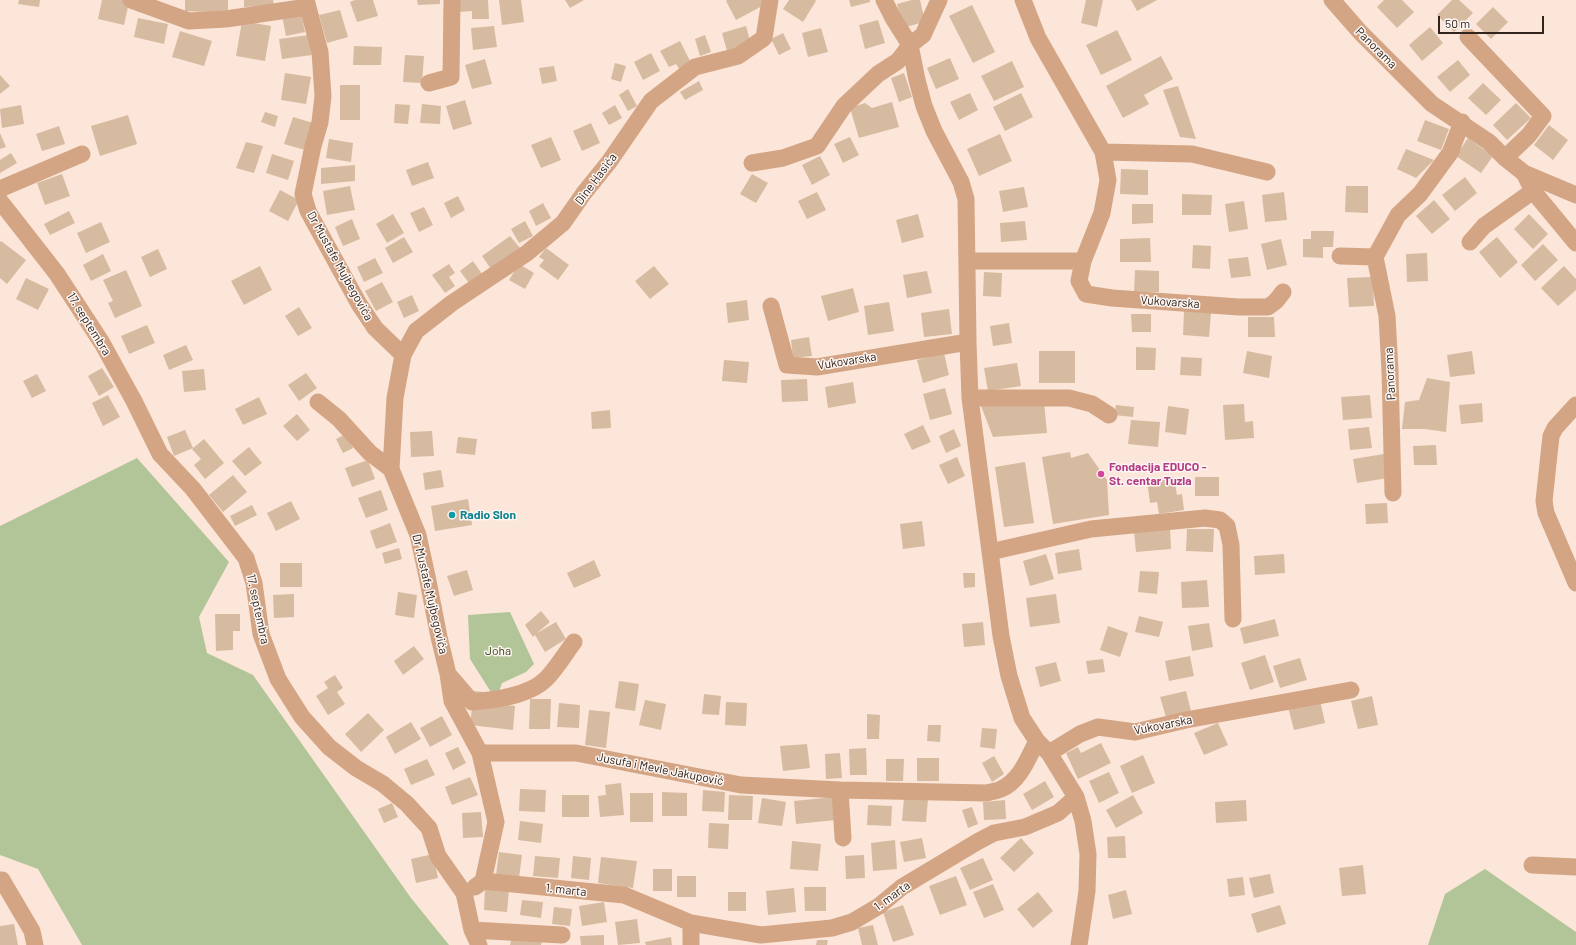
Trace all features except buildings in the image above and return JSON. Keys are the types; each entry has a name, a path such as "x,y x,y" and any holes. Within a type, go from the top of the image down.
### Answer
{"street":[{"name":"Dr Mustafe Mujbegovića","path":"131,0 189,21 226,19 307,4 320,52 323,96 320,122 313,146 303,194 308,211 359,304 375,328 403,355 395,398 390,469 418,535 448,674 452,700 480,753 496,822 483,881"},
{"path":"429,83 451,77 452,0"},
{"name":"Dine Hasića","path":"403,355 416,331 452,303 527,253 564,223 584,193 609,162 651,100 695,67 738,56 764,38 770,0"},
{"path":"884,0 893,18 910,45 924,106 934,131 961,182 966,199 970,398 1002,636 1009,676 1022,718 1037,741 1049,753 1076,797 1083,821 1088,854 1087,891 1080,945"},
{"path":"752,163 783,158 817,146 844,106 878,74 898,61 910,45 923,35 939,0"},
{"name":"Vukovarska","path":"1023,0 1038,38 1103,152 1108,180 1102,213 1083,262 1079,281 1086,294 1106,297 1239,307 1268,307 1276,301 1282,292"},
{"name":"Panorama","path":"1332,0 1360,32 1432,104 1462,122 1489,142 1505,158 1524,173 1576,195"},
{"path":"1468,37 1543,116 1529,135 1505,158"},
{"path":"1340,256 1375,257 1398,214 1420,194 1450,153 1462,122"},
{"path":"1103,152 1192,154 1267,172"},
{"path":"0,189 82,154"},
{"name":"Panorama","path":"1524,173 1533,191 1576,243"},
{"path":"1470,242 1484,226 1533,191"},
{"name":"17. septembra","path":"0,201 57,274 102,343 134,401 160,454 194,488 246,558 254,584 261,634 278,678 302,717 329,747 356,768 383,784 407,804 429,828 438,856 464,893 475,938"},
{"name":"Panorama","path":"1375,257 1386,316 1390,371 1393,492"},
{"path":"967,261 1083,262"},
{"name":"Vukovarska","path":"771,306 787,366 817,367 968,342"},
{"path":"970,398 1069,398 1092,404 1109,415"},
{"path":"318,402 339,419 370,454 390,469"},
{"path":"1576,405 1555,428 1551,436 1544,501 1546,514 1576,583"},
{"path":"990,552 1091,529 1190,519 1205,518 1220,520 1227,526 1231,544 1234,619"},
{"name":"Dr Mustafe Mujbegovića","path":"448,674 472,702 496,700 523,693 545,680 574,642"},
{"name":"Vukovarska","path":"1049,753 1080,734 1098,727 1134,732 1186,720 1351,690"},
{"name":"Jusufa i Mevle Jakupović","path":"480,753 576,753 741,785 840,790 986,793 1001,789 1011,783 1018,776 1037,741"},
{"path":"840,790 843,838"},
{"name":"1. marta","path":"483,881 624,895 691,923 761,935 832,928 852,922 879,906 902,887 977,842 994,833 1025,827 1058,813 1076,797"},
{"path":"1532,865 1576,867"},
{"path":"1,880 32,931 35,945"},
{"path":"464,893 483,881"},
{"path":"691,923 691,945"},
{"path":"475,938 562,935"}],"green space":[{"path":"137,458 229,562 199,617 207,653 253,675 411,898 449,945 82,945 38,869 0,855 0,526"},
{"name":"Joha","path":"510,612 534,664 526,672 502,683 496,700 470,659 468,615"},
{"path":"1485,869 1576,932 1576,945 1428,945 1445,894"}],"place":[{"name":"Fondacija EDUCO - St. centar Tuzla","path":"1101,474"},
{"name":"Radio Slon","path":"452,515"}]}
